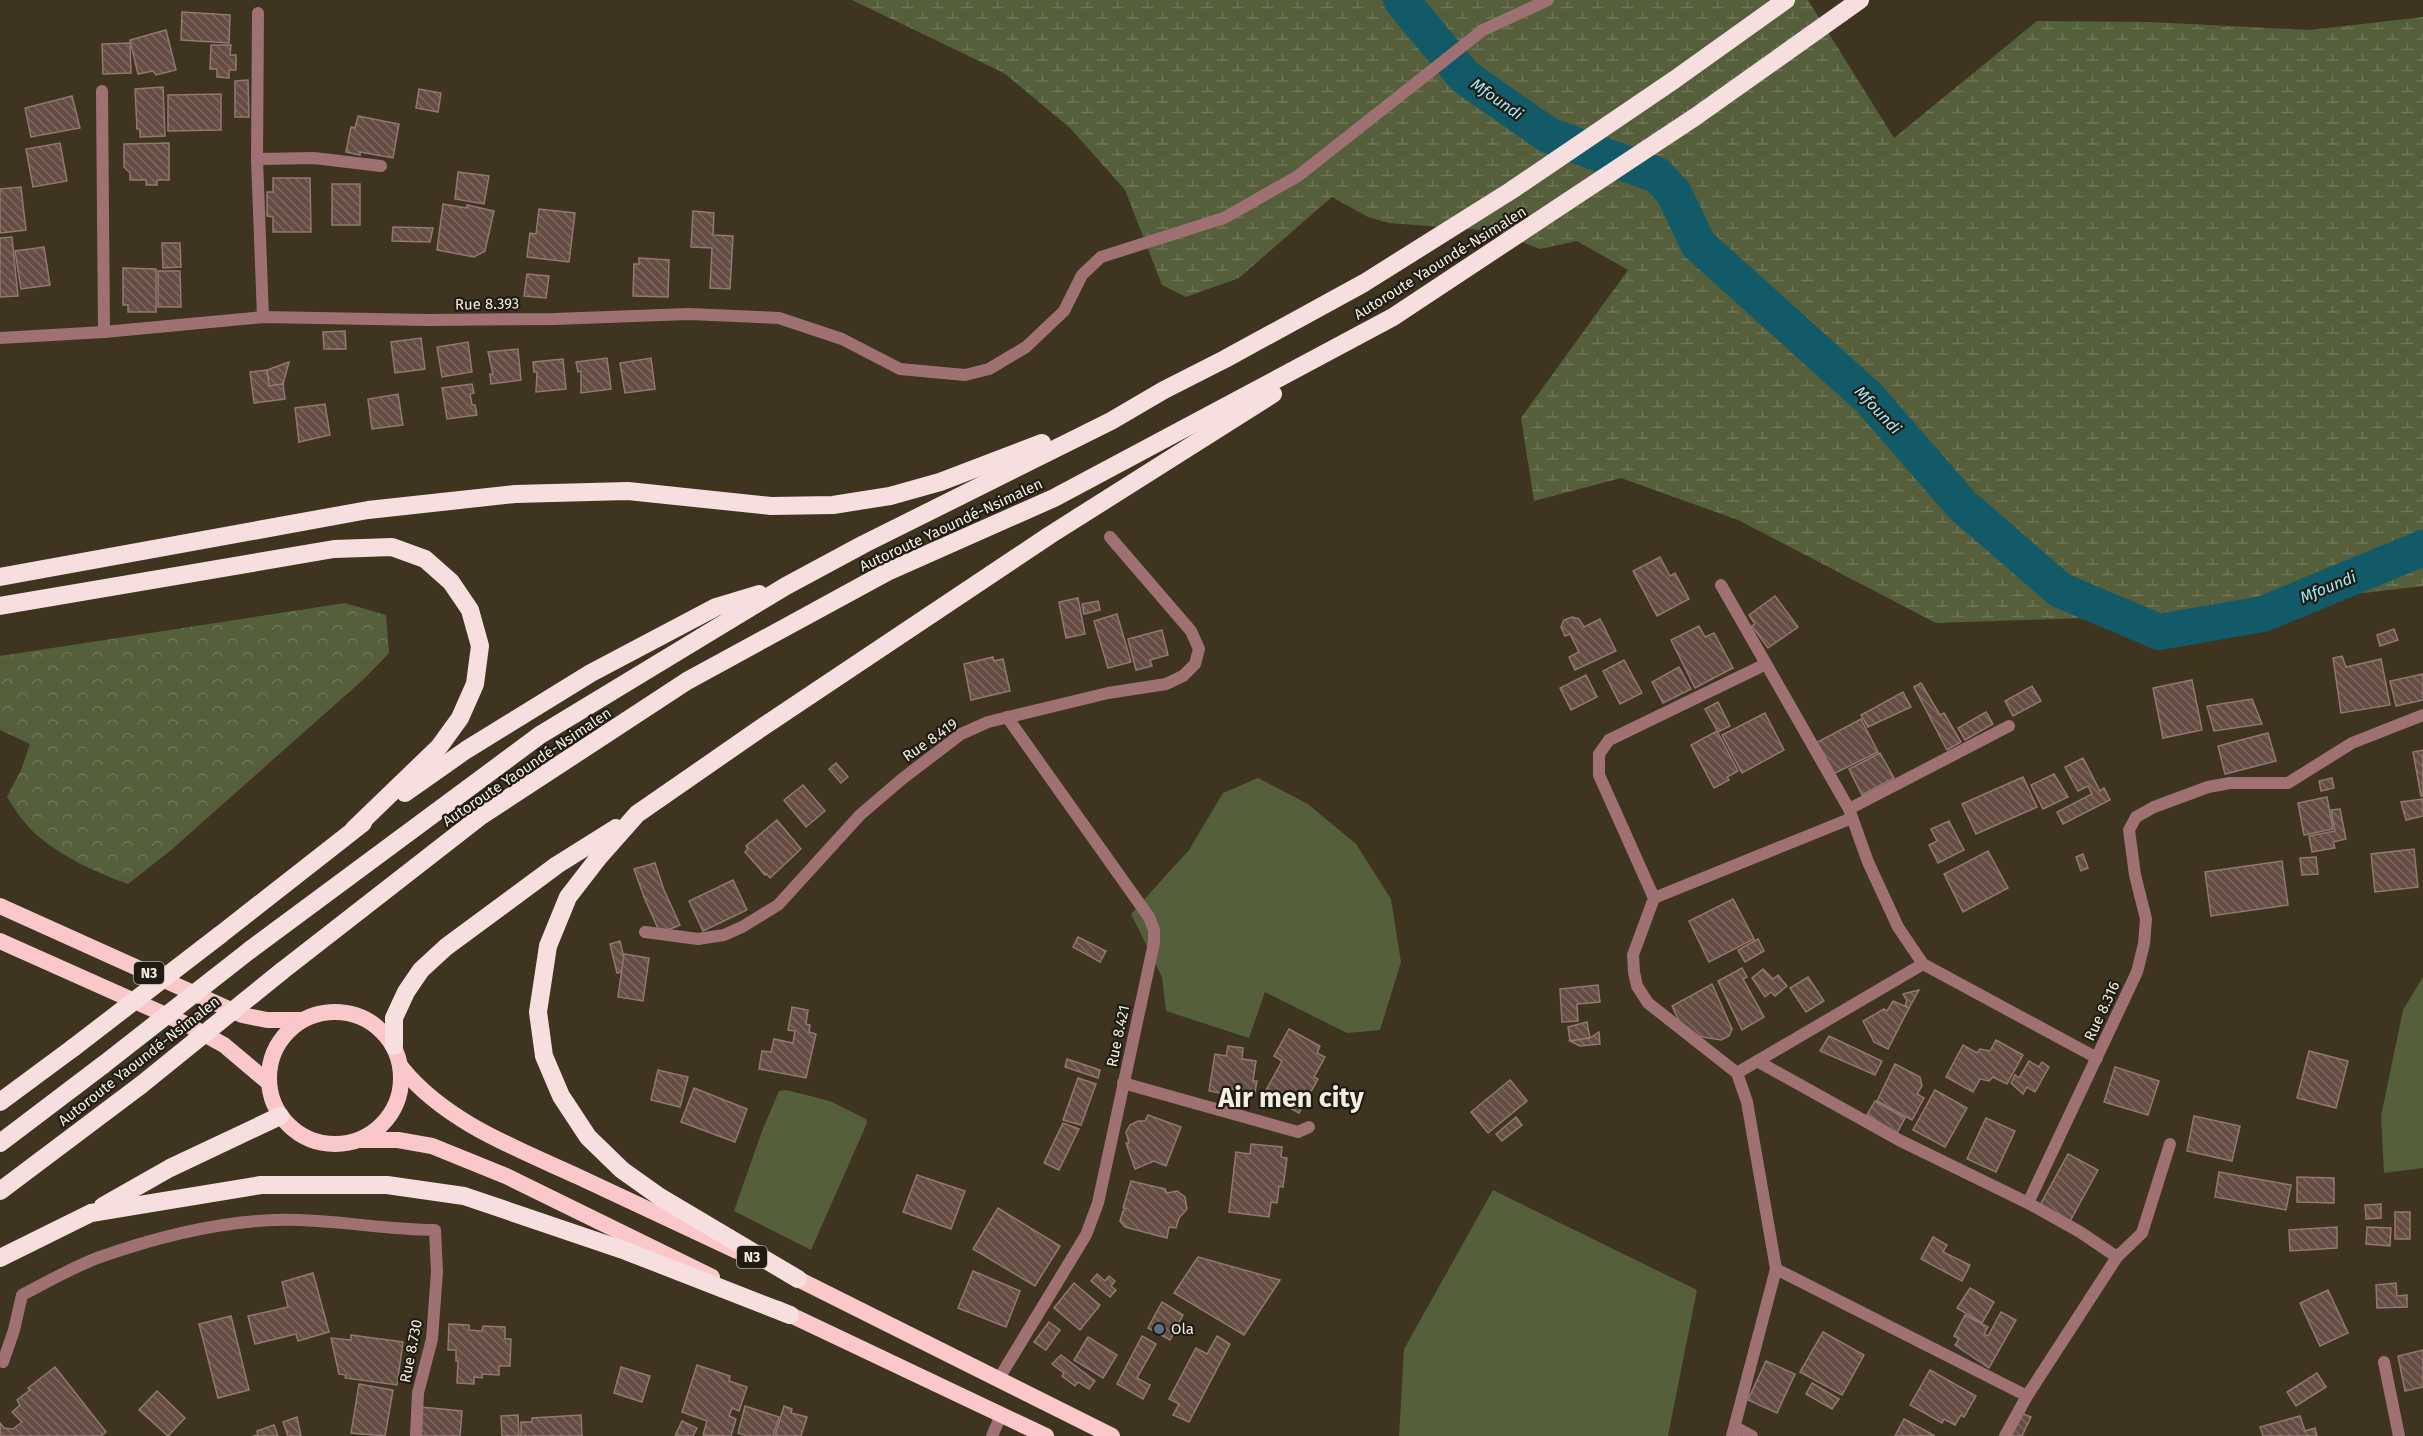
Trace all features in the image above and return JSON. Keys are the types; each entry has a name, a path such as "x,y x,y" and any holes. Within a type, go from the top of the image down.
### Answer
{"highway":[{"name":"Autoroute Yaoundé-Nsimalen","path":"0,1143 250,950 540,735 786,586 864,543 1111,421 1164,390 1303,318 1418,250 1512,190 1674,80 1786,0"},
{"name":"Autoroute Yaoundé-Nsimalen","path":"0,1191 141,1085 282,971 481,816 687,681 887,572 1054,498 1393,317 1695,117 1860,0"},
{"path":"393,1046 394,1018 406,992 422,970 446,947 557,866 1050,535 1393,317"},
{"path":"0,577 368,510 515,494 628,490 771,506 833,506 890,496 940,482 1010,456 1164,390"},
{"path":"0,606 334,549 392,547 425,559 451,582 471,610 480,646 475,684 460,718 439,747 354,829"},
{"path":"0,1102 220,935 354,829 466,750 591,673 716,607 786,586"},
{"path":"637,814 599,856 568,897 548,946 538,1012 544,1056 561,1096 588,1137 622,1170 660,1197 798,1279"},
{"name":"N3","path":"0,906 242,1015 267,1020 303,1020"},
{"name":"N3","path":"0,941 186,1024 224,1045 270,1083"},
{"name":"N3","path":"1046,1436 790,1316 506,1176 432,1146 398,1140 362,1140 339,1145 316,1143 296,1132 280,1116 270,1095 269,1072 277,1042 290,1028 322,1013 343,1012 363,1018 380,1029 393,1046 401,1067 414,1083 434,1101 465,1121 516,1148 798,1279 1112,1436"},
{"name":"N3","path":"362,1140 381,1128 394,1110 401,1089 401,1067"},
{"path":"0,1258 91,1213 170,1168 280,1116"},
{"path":"91,1213 261,1185 398,1187 464,1196 626,1251 790,1316"}],"street":[{"name":"Rue 8.393","path":"0,338 104,332 263,317 440,320 688,314 779,318 842,339 900,369 965,375 989,369 1026,347 1064,311 1082,275 1101,257 1224,218 1298,176 1484,30 1548,0"},
{"path":"258,13 257,159 263,317"},
{"path":"102,91 104,332"},
{"path":"257,159 314,158 381,166"},
{"name":"Rue 8.419","path":"645,932 698,939 724,935 778,905 860,815 902,778 961,734 988,722 1007,717 1108,693 1166,684 1183,676 1195,664 1199,650 1191,631 1110,537"},
{"path":"1721,585 1850,814 1868,862 1899,927 1923,964 2097,1058"},
{"path":"1752,1436 1734,1432 1776,1269 1748,1102 1737,1073 1648,1003 1637,986 1633,955 1654,898 1599,775 1599,754 1609,740 1766,664"},
{"name":"Rue 8.316","path":"2028,1203 2137,972 2144,944 2146,919 2135,875 2129,830 2136,817 2154,807 2208,787 2230,783 2288,783 2352,743 2423,715"},
{"name":"Rue 8.421","path":"998,1380 1086,1236 1098,1203 1154,943 1154,930 1149,917 1007,717"},
{"path":"1654,898 1850,814 2009,726"},
{"path":"1737,1073 1923,964"},
{"path":"1757,1061 1899,1140 2028,1203 2080,1232 2117,1257"},
{"path":"1123,1083 1298,1132 1309,1127"},
{"path":"2005,1436 2027,1396 2117,1257 2142,1233 2170,1144"},
{"name":"Rue 8.730","path":"3,1362 22,1294 100,1257 208,1227 275,1220 435,1230 437,1272 432,1339 418,1393 416,1436"},
{"path":"1776,1269 2027,1396"},
{"path":"2384,1362 2399,1436"},
{"path":"992,1436 1001,1415"}],"green space":[{"path":"852,0 1808,0 1894,138 2037,21 2150,22 2310,30 2423,17 2423,586 2180,615 1936,623 1738,520 1621,478 1534,501 1521,418 1628,270 1577,241 1540,249 1502,234 1482,230 1389,223 1368,217 1332,197 1239,278 1186,297 1162,285 1125,190 1070,128 1004,73"},
{"path":"345,603 386,615 389,653 365,678 170,851 128,884 102,874 47,844 26,824 7,797 21,770 30,744 0,730 0,656"},
{"path":"1258,778 1308,804 1356,844 1391,899 1401,962 1380,1030 1347,1033 1265,992 1249,1038 1166,1011 1162,977 1131,914 1189,850 1223,793"},
{"path":"2423,977 2423,1168 2384,1173 2381,1116 2403,1010"},
{"path":"786,1090 830,1101 866,1119 867,1123 811,1250 734,1211 762,1131 779,1091"},
{"path":"1493,1190 1697,1290 1668,1436 1399,1436 1404,1349"}],"building":[{"path":"182,12 230,15 229,43 181,40"},
{"path":"166,30 176,70 156,75 153,71 138,74 130,40"},
{"path":"130,43 131,73 103,74 102,44"},
{"path":"211,45 231,45 230,55 236,55 236,70 229,70 229,78 217,77 217,69 210,69"},
{"path":"248,80 249,117 235,117 235,81"},
{"path":"163,87 165,136 140,137 140,129 137,129 135,89"},
{"path":"419,89 441,93 438,112 416,108"},
{"path":"221,94 221,130 168,131 168,95"},
{"path":"72,96 80,128 31,137 25,108"},
{"path":"358,116 399,124 393,158 346,152 351,127 355,128"},
{"path":"60,143 67,181 33,187 26,149"},
{"path":"169,143 169,180 157,180 157,185 146,185 146,180 130,180 130,173 124,167 124,144"},
{"path":"458,172 489,176 484,204 455,199"},
{"path":"273,178 310,178 311,232 273,232 273,217 267,216 267,192 273,192"},
{"path":"332,184 360,184 360,225 332,225"},
{"path":"21,187 26,230 0,233 0,189"},
{"path":"443,204 467,208 467,205 494,211 485,251 474,257 437,250"},
{"path":"539,209 575,213 569,262 527,257 530,233 536,234"},
{"path":"693,211 714,213 713,235 733,236 730,289 710,288 712,248 691,247"},
{"path":"393,227 433,228 430,242 392,241"},
{"path":"12,237 18,296 0,297 0,238"},
{"path":"162,243 180,243 181,267 163,268"},
{"path":"44,247 50,285 21,289 15,251"},
{"path":"639,258 669,260 668,297 633,296 634,264 639,264"},
{"path":"123,268 156,269 156,312 128,312 128,305 123,305"},
{"path":"158,271 180,271 181,307 158,307"},
{"path":"527,274 549,276 546,298 524,296"},
{"path":"345,331 346,349 324,349 323,332"},
{"path":"421,338 425,369 395,373 391,342"},
{"path":"468,342 472,372 442,377 437,347"},
{"path":"518,349 521,380 491,384 490,374 493,374 488,352"},
{"path":"607,358 611,389 581,393 581,371 578,372 576,362"},
{"path":"651,358 655,389 625,393 620,363"},
{"path":"563,359 566,389 536,392 537,372 534,372 533,362"},
{"path":"289,362 283,384 269,386 267,370"},
{"path":"267,370 269,386 283,384 285,399 254,403 250,372"},
{"path":"472,384 474,393 470,394 477,415 447,419 442,388"},
{"path":"398,394 403,425 372,429 368,399"},
{"path":"325,404 330,435 299,442 295,408"},
{"path":"1660,557 1670,576 1675,573 1689,599 1657,616 1633,571"},
{"path":"1775,596 1798,627 1768,648 1752,626 1755,624 1749,615"},
{"path":"1078,598 1085,634 1066,638 1059,602"},
{"path":"1098,601 1100,610 1084,614 1082,604"},
{"path":"1117,614 1131,662 1108,668 1094,621"},
{"path":"1572,617 1579,619 1584,627 1600,619 1616,651 1575,670 1569,657 1579,652 1570,634 1565,636 1561,627 1564,620"},
{"path":"1699,626 1705,637 1714,633 1733,668 1695,688 1671,640"},
{"path":"2394,629 2398,640 2380,646 2377,635"},
{"path":"1162,630 1168,655 1150,660 1152,666 1136,670 1128,639"},
{"path":"2342,656 2346,667 2381,659 2390,705 2341,713 2333,658"},
{"path":"993,657 994,661 1003,659 1010,691 971,700 964,664"},
{"path":"1624,660 1642,693 1620,704 1603,671"},
{"path":"1679,667 1691,689 1663,703 1652,682"},
{"path":"2423,674 2423,700 2396,706 2390,681"},
{"path":"1586,675 1597,697 1571,710 1560,688"},
{"path":"2192,680 2202,730 2163,738 2153,688"},
{"path":"1921,683 1940,715 1944,713 1961,742 1947,750 1914,687"},
{"path":"2032,686 2041,701 2013,716 2005,701"},
{"path":"1903,692 1911,707 1868,727 1861,715"},
{"path":"2252,699 2262,724 2214,731 2207,706"},
{"path":"1718,702 1730,726 1718,732 1705,709"},
{"path":"1986,712 1993,724 1965,740 1958,728"},
{"path":"1765,713 1784,750 1742,773 1722,735"},
{"path":"1861,719 1878,752 1829,776 1812,745"},
{"path":"1717,731 1738,771 1727,777 1729,780 1714,788 1691,745"},
{"path":"2268,733 2276,761 2225,774 2218,746"},
{"path":"2423,750 2423,796 2421,796 2413,752"},
{"path":"1880,753 1894,778 1862,795 1849,769"},
{"path":"2083,758 2100,791 2104,788 2110,800 2063,824 2057,812 2092,794 2088,786 2078,791 2065,767"},
{"path":"836,763 848,777 841,783 829,769"},
{"path":"2054,774 2068,797 2043,809 2031,785"},
{"path":"2023,777 2037,807 1976,834 1962,804"},
{"path":"2332,778 2334,788 2321,791 2319,781"},
{"path":"803,785 825,811 806,827 784,800"},
{"path":"2327,797 2333,829 2304,835 2298,803"},
{"path":"2423,799 2423,816 2406,820 2401,802"},
{"path":"2340,809 2346,839 2333,842 2335,848 2312,852 2309,836 2335,831 2331,810"},
{"path":"777,820 801,849 770,878 745,852 748,849 746,846"},
{"path":"1949,821 1964,850 1938,863 1929,845 1937,841 1931,829"},
{"path":"2414,849 2418,887 2375,892 2371,854"},
{"path":"1988,851 2008,888 1963,912 1944,874"},
{"path":"2083,854 2088,868 2081,871 2076,857"},
{"path":"2316,857 2318,874 2302,875 2300,858"},
{"path":"2282,861 2288,905 2211,916 2205,872"},
{"path":"655,863 680,925 660,933 634,869"},
{"path":"733,880 747,910 703,931 689,901"},
{"path":"1733,899 1754,939 1709,962 1689,921"},
{"path":"1078,937 1106,951 1100,962 1073,947"},
{"path":"1758,939 1764,951 1745,962 1738,950"},
{"path":"620,941 627,971 617,973 610,944"},
{"path":"624,954 649,958 643,1001 618,997"},
{"path":"1742,968 1747,977 1743,979 1764,1017 1742,1030 1718,981"},
{"path":"1763,969 1773,979 1778,975 1787,986 1775,996 1771,992 1765,997 1752,978"},
{"path":"1808,977 1824,1001 1806,1012 1790,988"},
{"path":"1712,984 1732,1029 1729,1036 1721,1040 1684,1031 1672,1006"},
{"path":"1598,985 1600,1002 1577,1004 1578,1021 1562,1022 1560,989"},
{"path":"1919,990 1909,1008 1905,1006 1907,1001 1903,994"},
{"path":"1893,1001 1909,1008 1888,1049 1874,1042 1863,1021 1884,1009 1887,1011"},
{"path":"792,1007 808,1010 806,1024 810,1025 809,1032 816,1034 806,1078 759,1069 762,1051 771,1052 774,1039 793,1043 795,1031 788,1030"},
{"path":"1587,1022 1590,1038 1570,1041 1568,1027"},
{"path":"1289,1029 1320,1046 1317,1053 1325,1057 1314,1077 1318,1079 1299,1113 1264,1094 1282,1061 1274,1056"},
{"path":"1599,1032 1600,1044 1580,1046 1570,1041 1590,1038"},
{"path":"1829,1036 1882,1061 1875,1075 1820,1051"},
{"path":"1996,1040 2023,1055 2007,1084 1993,1077 1989,1081 1980,1079 1973,1092 1946,1077 1963,1045 1977,1053 1980,1049 1990,1051"},
{"path":"1228,1046 1243,1048 1242,1059 1256,1061 1253,1081 1257,1081 1255,1092 1231,1089 1231,1095 1209,1091 1215,1054 1226,1056"},
{"path":"2309,1051 2348,1061 2336,1108 2297,1098"},
{"path":"1067,1059 1100,1070 1098,1078 1065,1067"},
{"path":"2029,1061 2039,1067 2042,1062 2049,1067 2035,1092 2027,1087 2023,1094 2011,1083 2015,1075 2019,1078"},
{"path":"1895,1064 1920,1077 1922,1086 1917,1094 1924,1098 1912,1120 1877,1101"},
{"path":"2115,1067 2159,1081 2148,1115 2104,1102"},
{"path":"658,1070 688,1077 680,1107 651,1100"},
{"path":"1078,1078 1096,1084 1081,1125 1063,1120"},
{"path":"1510,1080 1527,1101 1488,1133 1471,1112"},
{"path":"694,1088 747,1109 735,1142 681,1122"},
{"path":"1935,1090 1967,1108 1945,1147 1913,1130"},
{"path":"1875,1101 1905,1118 1897,1133 1867,1115"},
{"path":"1148,1115 1181,1127 1166,1166 1154,1161 1135,1169 1126,1143 1129,1143 1126,1132 1130,1125 1138,1121 1145,1121"},
{"path":"2194,1116 2240,1126 2232,1161 2187,1151"},
{"path":"1516,1117 1522,1125 1502,1141 1496,1134"},
{"path":"1986,1118 2015,1131 1996,1172 1967,1159"},
{"path":"1063,1123 1079,1129 1059,1170 1044,1163"},
{"path":"1251,1144 1282,1147 1281,1157 1287,1158 1283,1187 1279,1186 1277,1203 1271,1202 1269,1217 1229,1212 1236,1152 1250,1154"},
{"path":"2068,1154 2098,1170 2069,1223 2039,1207"},
{"path":"2219,1172 2291,1185 2286,1210 2215,1197"},
{"path":"917,1175 965,1191 951,1229 903,1212"},
{"path":"2297,1177 2334,1178 2334,1203 2297,1202"},
{"path":"1131,1181 1165,1189 1167,1193 1177,1191 1185,1197 1187,1209 1179,1218 1176,1228 1169,1227 1167,1238 1125,1227 1120,1221 1126,1209 1123,1208"},
{"path":"2381,1204 2381,1218 2366,1219 2365,1205"},
{"path":"998,1208 1060,1246 1035,1286 973,1249"},
{"path":"2395,1212 2410,1212 2410,1239 2395,1239"},
{"path":"2337,1227 2337,1248 2290,1251 2289,1230"},
{"path":"2367,1227 2391,1228 2390,1246 2366,1244"},
{"path":"1933,1237 1947,1245 1943,1252 1970,1265 1962,1281 1921,1259"},
{"path":"1198,1257 1280,1280 1244,1335 1174,1293"},
{"path":"973,1271 1020,1291 1006,1327 958,1308"},
{"path":"313,1273 329,1332 298,1341 296,1334 255,1344 248,1316 288,1307 282,1282"},
{"path":"1097,1274 1105,1281 1109,1276 1115,1281 1111,1286 1116,1290 1110,1297 1091,1281"},
{"path":"1074,1283 1100,1305 1080,1330 1054,1308"},
{"path":"2396,1283 2397,1296 2407,1295 2407,1307 2377,1308 2376,1285"},
{"path":"1970,1288 1994,1302 1982,1323 1957,1308"},
{"path":"2328,1290 2348,1333 2320,1346 2300,1303"},
{"path":"1162,1302 1183,1315 1170,1340 1148,1328"},
{"path":"2001,1312 2016,1320 1989,1368 1955,1345 1959,1339 1954,1336 1965,1315 1988,1327 1984,1334 1988,1336"},
{"path":"231,1316 249,1390 218,1398 199,1324"},
{"path":"1049,1322 1060,1330 1046,1350 1034,1342"},
{"path":"449,1324 469,1325 469,1330 482,1331 483,1326 505,1327 505,1339 511,1339 510,1366 499,1366 499,1375 482,1374 482,1378 474,1377 474,1384 457,1383 456,1350 448,1350"},
{"path":"1823,1332 1864,1355 1842,1395 1800,1372"},
{"path":"351,1335 403,1342 397,1385 345,1378 346,1375 339,1374 331,1338 351,1340"},
{"path":"1142,1336 1156,1344 1137,1378 1150,1385 1143,1399 1117,1384"},
{"path":"1217,1336 1230,1344 1189,1422 1173,1415 1179,1404 1169,1399 1196,1348 1207,1354"},
{"path":"1088,1337 1117,1355 1103,1378 1074,1360"},
{"path":"2423,1350 2423,1387 2405,1391 2398,1356"},
{"path":"1061,1355 1095,1381 1089,1389 1078,1382 1075,1386 1052,1364"},
{"path":"1766,1361 1795,1374 1777,1413 1748,1400"},
{"path":"697,1365 730,1376 729,1381 747,1387 739,1411 732,1408 729,1416 736,1419 731,1436 703,1435 707,1421 682,1412"},
{"path":"55,1367 106,1432 101,1436 0,1436 0,1423 4,1428 13,1429 22,1422 12,1412 20,1405 17,1400 30,1390 28,1388"},
{"path":"621,1367 650,1376 642,1402 614,1393"},
{"path":"1930,1370 1976,1396 1964,1417 1961,1415 1955,1425 1944,1419 1942,1423 1910,1405"},
{"path":"2317,1373 2326,1387 2296,1406 2287,1392"},
{"path":"1812,1383 1839,1399 1832,1409 1806,1394"},
{"path":"359,1384 393,1390 385,1436 351,1433"},
{"path":"157,1391 185,1418 168,1436 139,1410"},
{"path":"745,1406 779,1417 773,1436 747,1436 738,1433"},
{"path":"784,1406 792,1409 791,1413 807,1417 801,1436 775,1436"},
{"path":"421,1407 462,1411 460,1436 421,1436"},
{"path":"2016,1411 2031,1417 2022,1436 2014,1436 2006,1432"},
{"path":"518,1415 519,1436 502,1436 501,1416"},
{"path":"581,1415 582,1436 521,1436 521,1422 532,1422 532,1418"},
{"path":"2300,1416 2305,1431 2315,1428 2317,1436 2263,1436 2260,1427"},
{"path":"297,1417 301,1436 288,1436 283,1422"},
{"path":"1904,1419 1935,1436 1895,1436"},
{"path":"682,1421 697,1428 693,1436 675,1436"},
{"path":"274,1425 278,1436 253,1436 258,1435 257,1431"}],"waterway":[{"name":"Mfoundi","path":"1401,0 1465,77 1548,135 1657,175 1674,193 1698,244 1869,398 1962,505 2060,590 2159,632 2263,614 2423,548"}],"place":[{"name":"Ola","path":"1159,1329"}],"district":[{"name":"Air men city","path":"1291,1098"}]}
